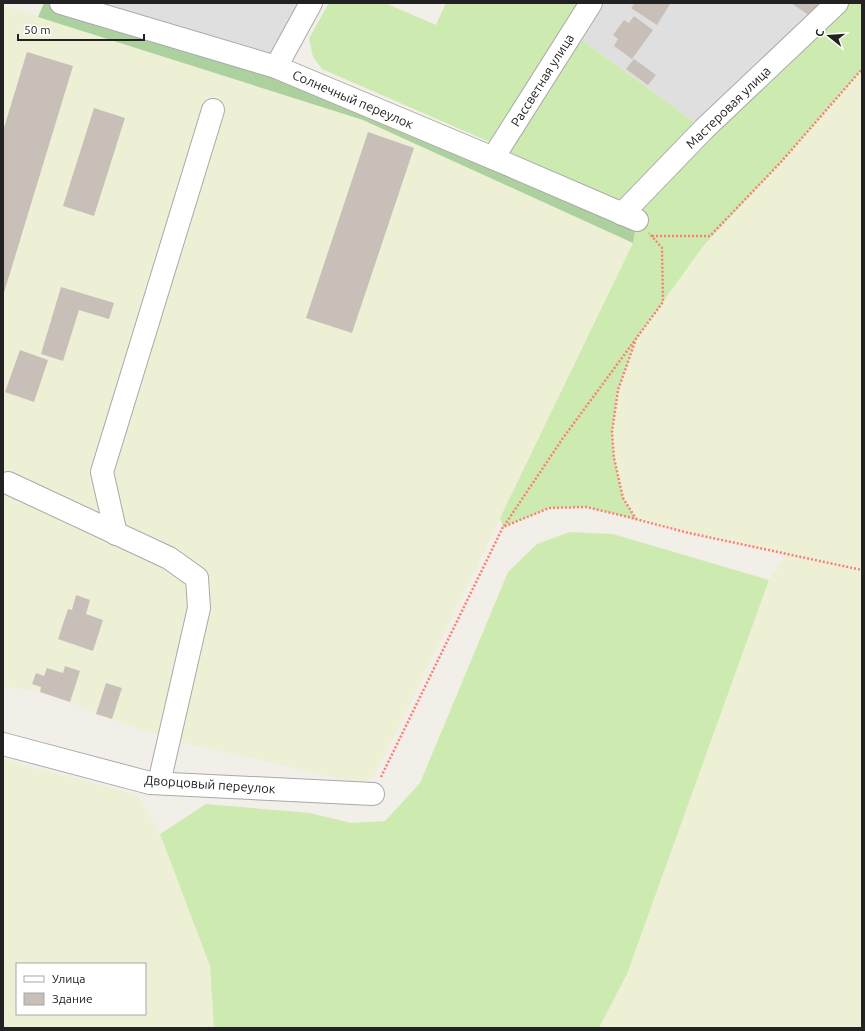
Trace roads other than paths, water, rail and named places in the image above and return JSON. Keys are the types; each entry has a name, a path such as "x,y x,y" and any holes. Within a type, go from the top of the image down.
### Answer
{"street":[{"name":"Солнечный переулок","path":"61,3 100,9 276,66 629,217"},
{"path":"276,66 311,3"},
{"name":"Рассветная улица","path":"493,158 591,3"},
{"name":"Мастеровая улица","path":"629,217 704,129 837,3"},
{"path":"116,534 102,472 213,110"},
{"path":"8,483 169,558 197,578 199,608 159,783"},
{"name":"Дворцовый переулок","path":"3,744 150,782 373,794"}]}
